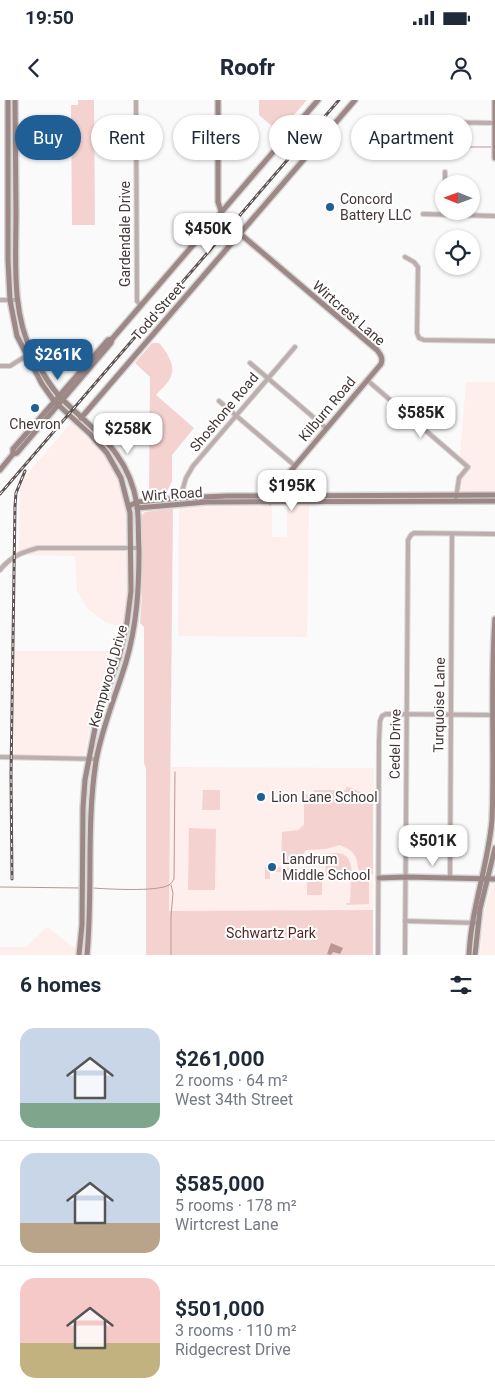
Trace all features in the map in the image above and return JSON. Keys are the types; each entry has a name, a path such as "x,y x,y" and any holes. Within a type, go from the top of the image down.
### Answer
{"main road":[{"name":"Kempwood Drive","path":"8,100 10,300 17,336 42,384 56,403 90,434 110,458 121,478 129,506 131,590 125,636 120,657 96,723 85,780 79,955"},
{"name":"Kempwood Drive","path":"15,100 15,115"},
{"path":"218,100 218,202 221,213"},
{"path":"0,470 13,454 17,453 61,397 111,344 112,339 318,100"},
{"name":"Todd Street","path":"77,423 355,100"},
{"path":"495,100 495,158"},
{"path":"8,139 15,139"},
{"name":"Kempwood Drive","path":"15,160 18,300 22,324 33,354 47,380 61,397 99,432 116,453 127,472 137,505 139,591 133,636 122,677 104,725 93,784 87,955"},
{"name":"Wirtcrest Lane","path":"221,213 224,220 381,354 381,364 367,380"},
{"path":"8,237 16,238"},
{"name":"Kilburn Road","path":"270,498 294,465 367,380"},
{"path":"110,458 116,453"},
{"name":"Wirt Road","path":"129,506 180,498 456,498 495,495"},
{"name":"Wirt Road","path":"137,505 270,498"},
{"name":"Wirt Road","path":"456,498 495,501"},
{"path":"469,955 494,819 495,619"},
{"path":"83,829 90,829"},
{"path":"484,879 495,848"},
{"path":"379,878 450,877 495,879"},
{"path":"82,905 90,905"},
{"path":"475,923 475,955"}],"street":[{"name":"Gardendale Drive","path":"136,100 137,301 141,306"},
{"path":"472,123 495,123"},
{"path":"424,214 435,213"},
{"path":"480,215 495,216"},
{"path":"405,257 416,264 417,333 419,338 424,340 495,341"},
{"path":"0,300 18,300"},
{"name":"Shoshone Road","path":"180,498 186,478 193,466 295,347"},
{"path":"0,366 10,366 26,356"},
{"path":"250,363 326,428"},
{"path":"367,380 468,466 459,478 456,498"},
{"path":"220,401 294,465"},
{"name":"Cedel Drive","path":"405,955 408,540 411,534 414,533 452,534"},
{"path":"452,534 495,534"},
{"name":"Turquoise Lane","path":"450,877 452,534"},
{"path":"0,570 6,562 22,552 38,548 138,548"},
{"path":"378,955 379,740 382,716 386,714 494,716"},
{"path":"0,757 97,758"},
{"path":"405,921 475,923"}],"shaded area":[{"path":"466,382 495,382 495,491 459,492 459,484 462,477 471,467 460,457"},
{"path":"71,423 97,447 106,458 121,484 126,508 128,560 128,592 124,628 105,622 87,608 77,591 75,556 19,555 20,490 24,478"},
{"path":"272,505 272,537 287,537 287,505 309,505 307,637 178,636 179,507"},
{"path":"13,651 116,651 90,728 84,755 14,755"},
{"name":"Landrum Middle School","path":"171,767 374,768 373,910 169,911"},
{"path":"492,883 495,884 495,955 480,955 483,918"},
{"path":"47,927 76,949 75,955 0,955 0,947 26,947"},
{"path":"331,943 343,948 340,954 333,952 331,955 327,954"}],"green space":[{"path":"78,100 94,100 94,115 91,115 91,160 94,160 95,225 72,225 71,160 81,160 81,115 71,115 71,105 78,105"},
{"path":"259,100 307,100 294,115 269,115 269,124 259,115"},
{"path":"152,343 159,343 162,346 170,358 172,367 170,379 156,395 194,428 172,455 172,481 165,496 149,498 150,377 135,363"},
{"name":"Schwartz Park","path":"173,508 169,911 373,910 373,955 146,955 144,627 140,623 142,597 142,515 145,512"},
{"path":"346,787 373,795 373,874 362,873 358,868 356,857 353,853 340,845 325,849 306,850 300,859 301,863 281,863 282,832 298,830 304,825 304,794 312,795 315,790 346,790"},
{"path":"203,790 220,790 220,810 202,810"},
{"path":"189,828 216,829 215,890 188,890"},
{"path":"340,853 347,857 353,876 345,877 344,872 328,872 328,875 326,875 325,858 309,858 308,861 308,858 311,855"},
{"path":"265,867 292,868 292,872 270,872 270,879 265,879"},
{"path":"307,872 322,872 322,895 307,895"},
{"path":"357,876 361,880 369,880 369,904 346,905 346,903 350,903 351,879"}],"waterway":[{"path":"472,147 493,147"},
{"path":"92,888 154,889 172,883 174,879 175,772"},
{"path":"171,885 173,893 171,955"},
{"path":"0,887 81,888"}],"railway":[{"path":"0,494 339,100"},
{"path":"12,879 11,775 15,506 16,493 25,471"}],"place":[{"name":"Concord Battery LLC","path":"330,207"},
{"name":"Chevron","path":"35,408"},
{"name":"Lion Lane School","path":"261,797"},
{"name":"Landrum Middle School","path":"272,867"}]}
